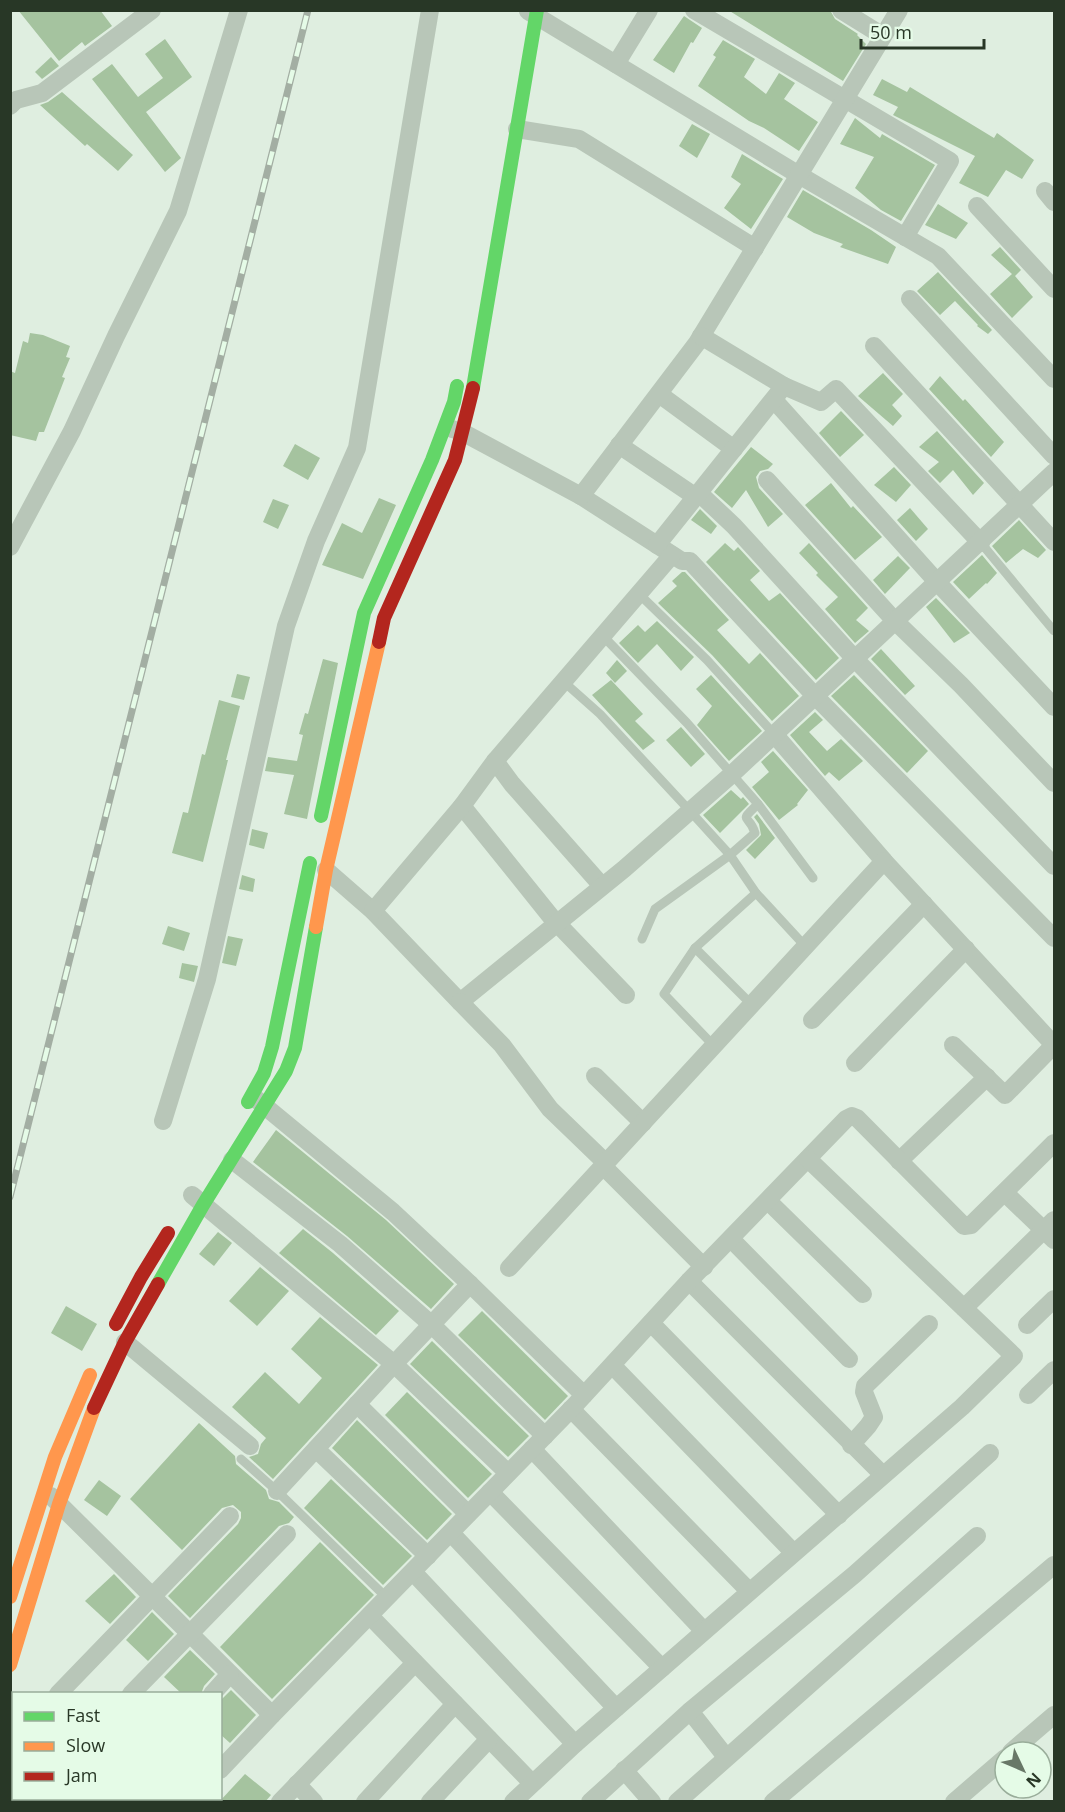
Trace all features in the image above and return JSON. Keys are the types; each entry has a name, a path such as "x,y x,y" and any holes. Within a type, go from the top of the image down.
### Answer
{"street":[{"path":"10,106 16,100 42,93 152,10"},
{"path":"10,547 72,431 178,211 239,10"},
{"path":"163,1121 207,980 286,626 316,541 357,448 430,10"},
{"path":"616,64 649,10"},
{"path":"694,10 950,161 905,237"},
{"path":"841,10 883,36"},
{"path":"581,496 701,336 899,10"},
{"path":"242,1113 258,1101 286,1071 295,1048 326,870 384,618 455,460 471,400 517,129 528,14 938,256 1054,379"},
{"path":"517,129 579,139 755,248"},
{"path":"976,206 1054,289"},
{"path":"910,299 1054,456"},
{"path":"701,336 779,393 938,583 1054,707"},
{"path":"874,346 1021,504 1054,543"},
{"path":"317,832 364,613 432,460 454,402 459,369"},
{"path":"779,393 821,402 836,389 981,543"},
{"path":"373,911 462,806 495,761 639,594 698,495 779,393"},
{"path":"658,394 734,449"},
{"path":"445,426 462,432 581,496 682,561 690,561 815,696 1054,938"},
{"path":"619,445 698,495 734,526 855,659 1054,866"},
{"path":"460,1002 602,886 731,776 1054,472"},
{"path":"767,480 895,621 961,685 1054,783"},
{"path":"774,734 884,861 1054,1045 1005,1095 953,1045"},
{"path":"495,761 512,784 602,886"},
{"path":"462,806 552,918 626,995"},
{"path":"118,1337 195,1197 232,1160 258,1101 272,1047 312,855"},
{"path":"508,1268 884,861"},
{"path":"326,870 373,911 502,1045 550,1109 704,1267"},
{"path":"812,1020 924,904"},
{"path":"855,1063 966,950"},
{"path":"595,1076 643,1123"},
{"path":"899,1161 987,1077"},
{"path":"258,1101 393,1212 584,1395"},
{"path":"222,1768 613,1366 689,1281 846,1119 852,1116 857,1118 964,1226 971,1225 1054,1143"},
{"path":"513,1802 575,1744 793,1552 839,1515 962,1407 1014,1356 808,1159"},
{"path":"232,1160 340,1244 432,1325 545,1436"},
{"path":"964,1308 1051,1230 1005,1193"},
{"path":"195,1197 394,1364 508,1473"},
{"path":"768,1201 863,1294"},
{"path":"10,1665 59,1504 118,1337 141,1277 176,1221"},
{"path":"731,1239 849,1359"},
{"path":"689,1281 851,1445 884,1475"},
{"path":"278,1491 470,1284"},
{"path":"1027,1324 1054,1299"},
{"path":"651,1323 839,1515"},
{"path":"851,1445 874,1417 864,1392 865,1386 929,1324"},
{"path":"118,1337 246,1453"},
{"path":"10,1597 43,1489 75,1406 96,1363"},
{"path":"613,1366 793,1552"},
{"path":"1028,1395 1054,1370"},
{"path":"357,1404 468,1514"},
{"path":"571,1409 749,1591"},
{"path":"316,1449 428,1556"},
{"path":"532,1449 704,1631"},
{"path":"590,1802 690,1711 855,1574 990,1453"},
{"path":"43,1489 272,1715"},
{"path":"490,1492 662,1668"},
{"path":"60,1692 230,1516"},
{"path":"451,1533 616,1708"},
{"path":"134,1692 287,1534"},
{"path":"677,1802 977,1536"},
{"path":"773,1802 1054,1565"},
{"path":"413,1572 575,1744"},
{"path":"370,1616 532,1783"},
{"path":"280,1802 415,1663"},
{"path":"214,1692 230,1674"},
{"path":"365,1802 455,1704"},
{"path":"690,1711 726,1757"},
{"path":"1025,1740 1054,1715"},
{"path":"430,1802 489,1739"},
{"path":"954,1802 993,1768"},
{"path":"624,1770 652,1802"},
{"path":"297,1784 314,1802"}],"lane":[{"path":"981,543 1054,631"},
{"path":"639,594 707,660 774,734"},
{"path":"603,636 687,723 731,776 758,804 813,878"},
{"path":"564,682 600,714 690,811 730,855 756,893 804,946"},
{"path":"642,939 655,909 730,855 755,833 745,818 747,812 758,804"},
{"path":"714,1046 664,994 695,948 756,893"},
{"path":"695,948 752,1005"},
{"path":"246,1453 278,1491 387,1598"}],"building":[{"path":"18,10 100,10 112,26 85,46 82,42 59,61"},
{"path":"728,10 830,10 835,19 858,34 866,44 843,81"},
{"path":"684,16 702,28 693,43 691,42 674,73 653,60"},
{"path":"165,39 192,77 146,112 181,158 165,172 92,79 112,64 138,97 163,78 145,54"},
{"path":"723,40 755,59 744,77 766,94 779,73 795,83 784,99 818,122 799,151 749,121 698,86 716,57 713,55"},
{"path":"51,57 59,66 42,79 35,72"},
{"path":"882,79 907,92 910,87 994,138 997,133 1034,160 1022,179 1006,170 988,197 959,183 975,156 893,115 898,107 873,95"},
{"path":"62,92 133,155 118,171 87,144 85,146 40,105"},
{"path":"855,118 880,138 882,134 935,165 901,221 881,210 855,188 874,157 840,144"},
{"path":"692,124 710,134 697,158 679,146"},
{"path":"742,154 783,179 751,229 724,208 741,184 731,177"},
{"path":"803,190 896,247 888,264 840,247 843,244 814,233 787,217"},
{"path":"938,204 968,223 956,239 925,225"},
{"path":"1000,247 1021,270 1015,276 1033,297 1012,318 990,294 1012,274 991,255"},
{"path":"938,272 992,330 988,334 977,326 955,301 940,315 917,291"},
{"path":"30,333 43,335 70,346 66,357 70,358 62,377 65,378 44,432 39,432 36,441 10,435 10,371 15,373 23,341 28,343"},
{"path":"883,373 903,394 892,405 902,416 893,426 858,396"},
{"path":"940,376 963,401 965,399 1004,442 991,457 929,389"},
{"path":"841,411 864,435 840,457 819,433"},
{"path":"937,431 984,483 973,495 953,470 940,483 928,471 939,462 919,447"},
{"path":"295,444 320,458 308,480 283,466"},
{"path":"751,447 773,464 768,469 760,471 756,477 759,488 783,514 768,527 746,490 732,508 714,492"},
{"path":"894,467 911,485 896,502 874,485"},
{"path":"831,483 851,508 853,506 882,537 855,560 805,505"},
{"path":"379,498 396,505 363,579 322,565 342,523 362,533"},
{"path":"273,499 289,505 278,529 263,522"},
{"path":"910,508 928,529 916,541 897,520"},
{"path":"700,509 717,526 711,534 691,520"},
{"path":"1019,520 1046,550 1038,558 1023,549 1006,563 992,546"},
{"path":"725,543 734,551 738,547 760,571 750,580 769,601 780,593 839,658 816,680 706,562"},
{"path":"809,543 868,608 856,620 869,631 855,643 825,609 838,597 816,575 818,573 799,553"},
{"path":"982,555 997,573 969,599 953,582"},
{"path":"898,556 910,568 885,594 873,580"},
{"path":"685,572 729,620 717,630 749,664 760,653 799,696 772,721 712,655 658,603 677,586 672,581"},
{"path":"936,598 970,633 954,643 926,607"},
{"path":"657,621 694,657 681,671 657,644 638,663 619,643 638,625 645,632"},
{"path":"881,649 915,686 905,695 871,659"},
{"path":"323,659 338,663 307,819 284,814 294,775 265,771 268,757 297,761 303,735 299,734 305,713 308,714"},
{"path":"617,660 627,671 615,683 606,673"},
{"path":"237,674 250,677 244,700 231,697"},
{"path":"711,675 762,731 729,761 697,725 712,706 696,689"},
{"path":"854,675 928,751 907,773 831,696"},
{"path":"611,680 643,714 635,721 655,741 643,750 592,695"},
{"path":"219,700 240,706 203,862 172,853 183,812 188,813 202,754 205,755"},
{"path":"815,712 823,720 809,732 827,751 841,739 863,761 839,781 829,772 825,776 790,735"},
{"path":"681,727 705,754 691,767 666,740"},
{"path":"773,751 808,790 798,805 779,820 752,787 769,772 761,762"},
{"path":"731,790 741,799 743,797 749,804 720,833 703,815"},
{"path":"757,814 775,838 755,859 746,850 761,835 759,824 754,817"},
{"path":"252,829 268,833 264,849 249,845"},
{"path":"242,875 255,879 253,892 239,889"},
{"path":"168,926 190,933 184,951 162,944"},
{"path":"228,936 243,939 236,966 222,963"},
{"path":"182,963 198,966 194,982 179,978"},
{"path":"276,1130 386,1220 454,1284 431,1309 347,1236 253,1162"},
{"path":"303,1229 399,1311 376,1335 279,1253"},
{"path":"218,1232 232,1243 214,1266 199,1254"},
{"path":"260,1267 289,1291 257,1326 229,1301"},
{"path":"66,1306 97,1324 82,1351 51,1333"},
{"path":"482,1311 568,1396 545,1420 458,1335"},
{"path":"320,1317 378,1365 273,1479 249,1457 258,1454 266,1438 232,1407 265,1372 299,1404 322,1378 291,1349"},
{"path":"432,1341 529,1436 508,1457 410,1364"},
{"path":"407,1392 492,1474 468,1498 385,1415"},
{"path":"357,1420 452,1514 427,1540 332,1448"},
{"path":"199,1423 235,1456 236,1464 266,1490 269,1499 279,1502 294,1517 289,1523 279,1526 190,1618 168,1596 238,1524 241,1512 233,1505 222,1508 182,1550 130,1499"},
{"path":"331,1479 412,1556 383,1585 304,1508"},
{"path":"99,1480 121,1496 107,1516 84,1500"},
{"path":"320,1542 374,1595 272,1699 220,1647"},
{"path":"114,1574 136,1597 110,1624 85,1601"},
{"path":"152,1612 174,1634 148,1661 126,1640"},
{"path":"190,1650 215,1674 202,1692 180,1692 164,1677"},
{"path":"231,1690 256,1715 230,1743 222,1736 222,1699"},
{"path":"245,1774 271,1795 265,1802 219,1802"}],"railway":[{"path":"10,1197 308,10"}],"traffic: fast":[{"path":"473,388 537,10"},
{"path":"321,816 364,613 432,460 454,402 457,386"},
{"path":"248,1102 264,1073 272,1047 310,863"},
{"path":"158,1284 203,1205 286,1071 295,1048 316,927"}],"traffic: slow":[{"path":"316,927 326,870 379,642"},
{"path":"10,1597 55,1457 90,1375"},
{"path":"10,1665 59,1504 94,1408"}],"traffic: jam":[{"path":"379,642 384,618 455,460 473,388"},
{"path":"116,1324 168,1233"},
{"path":"94,1408 125,1342 158,1284"}]}
